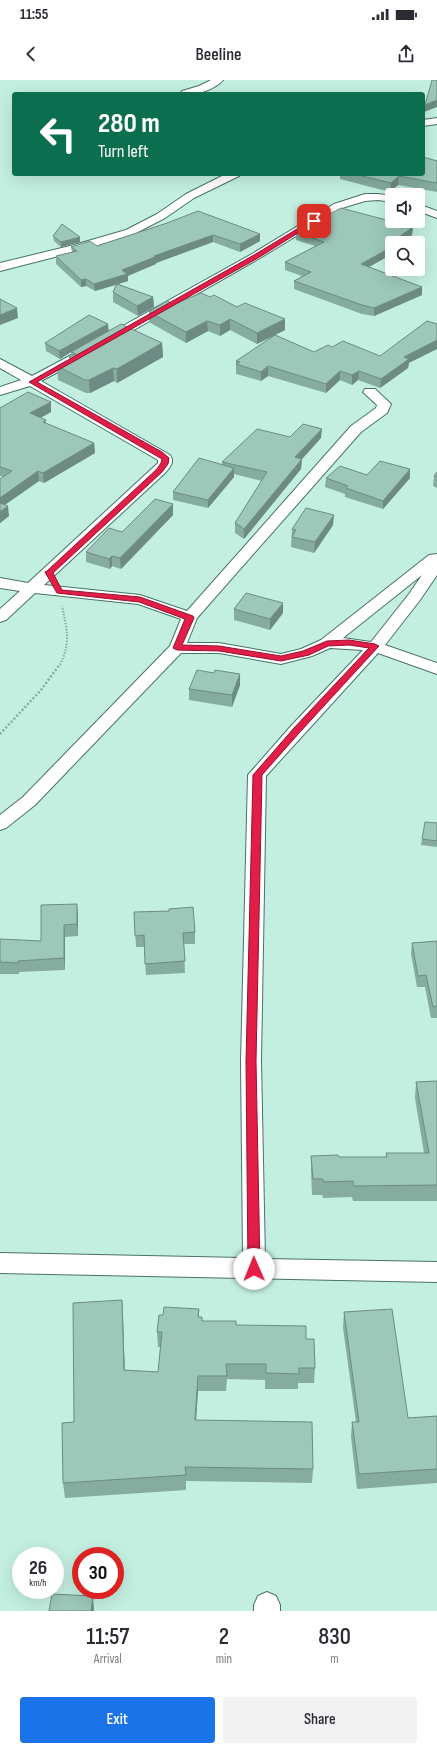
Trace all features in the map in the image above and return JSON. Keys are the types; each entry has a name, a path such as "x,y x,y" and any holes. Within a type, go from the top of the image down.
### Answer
{"street":[{"path":"189,92 203,88 218,80"},
{"path":"425,123 437,121"},
{"path":"0,267 78,248 130,232 161,216 190,196 231,176"},
{"path":"100,344 256,256 338,206 349,201 366,197 385,197"},
{"path":"425,211 437,215"},
{"path":"0,391 32,382 86,351"},
{"path":"0,363 165,458 165,464 160,470 0,617"},
{"path":"0,824 29,801 177,648 190,618 356,429 382,410 384,404 370,392"},
{"path":"177,648 219,648 281,659 306,653 327,643 436,556"},
{"path":"254,1269 251,1061 257,775 375,646 415,597 431,572 436,556"},
{"path":"49,572 59,592"},
{"path":"0,583 59,592 140,600 190,618"},
{"path":"327,643 349,643 375,646 437,669"},
{"path":"0,1263 437,1272"}],"path":[{"path":"0,734 10,720 48,682 63,662 68,639 59,592"}],"building":[{"path":"432,80 437,80 437,100 425,105"},
{"path":"425,158 437,161 437,183 399,176 425,176"},
{"path":"362,176 399,176 391,183"},
{"path":"341,208 385,220 385,228 412,228 401,236 385,236 385,251 361,264 385,273 385,276 393,276 422,287 374,308 294,281 311,272 285,262 324,242 296,232"},
{"path":"198,211 260,234 240,244 213,235 154,256 155,257 122,270 127,274 94,284 86,279 81,280 56,256 77,251 71,247 90,241 97,246"},
{"path":"62,224 80,237 61,242 53,236"},
{"path":"117,284 153,297 137,306 113,292"},
{"path":"201,293 210,297 214,295 237,307 245,303 285,319 257,333 230,319 220,325 207,321 186,332 149,312 167,301 174,304"},
{"path":"0,299 17,308 0,315"},
{"path":"89,315 108,324 59,351 45,343"},
{"path":"427,321 437,324 437,340 404,357 409,359 381,379 359,371 352,375 340,371 326,384 268,366 261,372 236,364 240,362 236,361 275,335 314,352 328,345 332,347 343,341 380,356"},
{"path":"121,324 162,343 117,369 113,368 89,380 85,380 57,366 72,359 69,357 76,354 71,352"},
{"path":"28,392 51,402 30,413 46,420 43,422 94,443 43,473 38,471 0,498 0,479 12,471 0,467 0,408"},
{"path":"303,424 322,429 295,457 302,459 244,529 235,523 267,472 222,462 257,429 290,437"},
{"path":"199,458 234,468 208,500 173,492"},
{"path":"380,461 410,469 383,501 346,488 348,486 326,478 340,466 367,475"},
{"path":"155,499 173,504 120,558 112,556 109,559 86,552 109,528 122,532"},
{"path":"0,503 8,506 0,512"},
{"path":"306,508 334,515 315,542 292,537 296,530 292,529"},
{"path":"246,593 283,603 270,619 234,609"},
{"path":"197,670 214,673 215,670 240,674 232,695 189,689"},
{"path":"425,822 437,823 437,841 422,839"},
{"path":"77,904 77,924 64,925 64,958 18,961 18,963 0,962 0,939 41,941 41,905"},
{"path":"193,907 195,932 183,933 185,961 145,964 144,935 135,936 134,912 169,911 169,909"},
{"path":"437,941 437,1006 433,1007 426,975 418,976 412,943"},
{"path":"437,1081 437,1185 354,1186 353,1181 324,1182 323,1179 313,1179 311,1156 338,1155 339,1157 387,1157 386,1153 429,1153 416,1082"},
{"path":"122,1300 124,1370 158,1372 162,1332 157,1332 159,1315 163,1315 164,1307 199,1309 198,1317 202,1317 202,1321 236,1321 236,1325 306,1326 306,1339 314,1339 315,1368 299,1368 299,1374 266,1373 266,1364 226,1364 227,1376 198,1376 195,1420 312,1422 313,1469 185,1467 186,1475 63,1483 62,1423 74,1422 73,1303"},
{"path":"392,1309 408,1418 437,1416 437,1469 359,1474 352,1422 359,1422 344,1312"},
{"path":"64,1595 72,1595 72,1599 93,1599 91,1611 49,1611 51,1599 64,1599"}],"route":[{"path":"254,1269 251,1061 257,775 375,646 338,642 327,643 306,653 281,659 219,648 177,648 190,618 140,600 59,592 49,572 160,470 165,464 165,458 32,382 256,256 314,221"}]}
